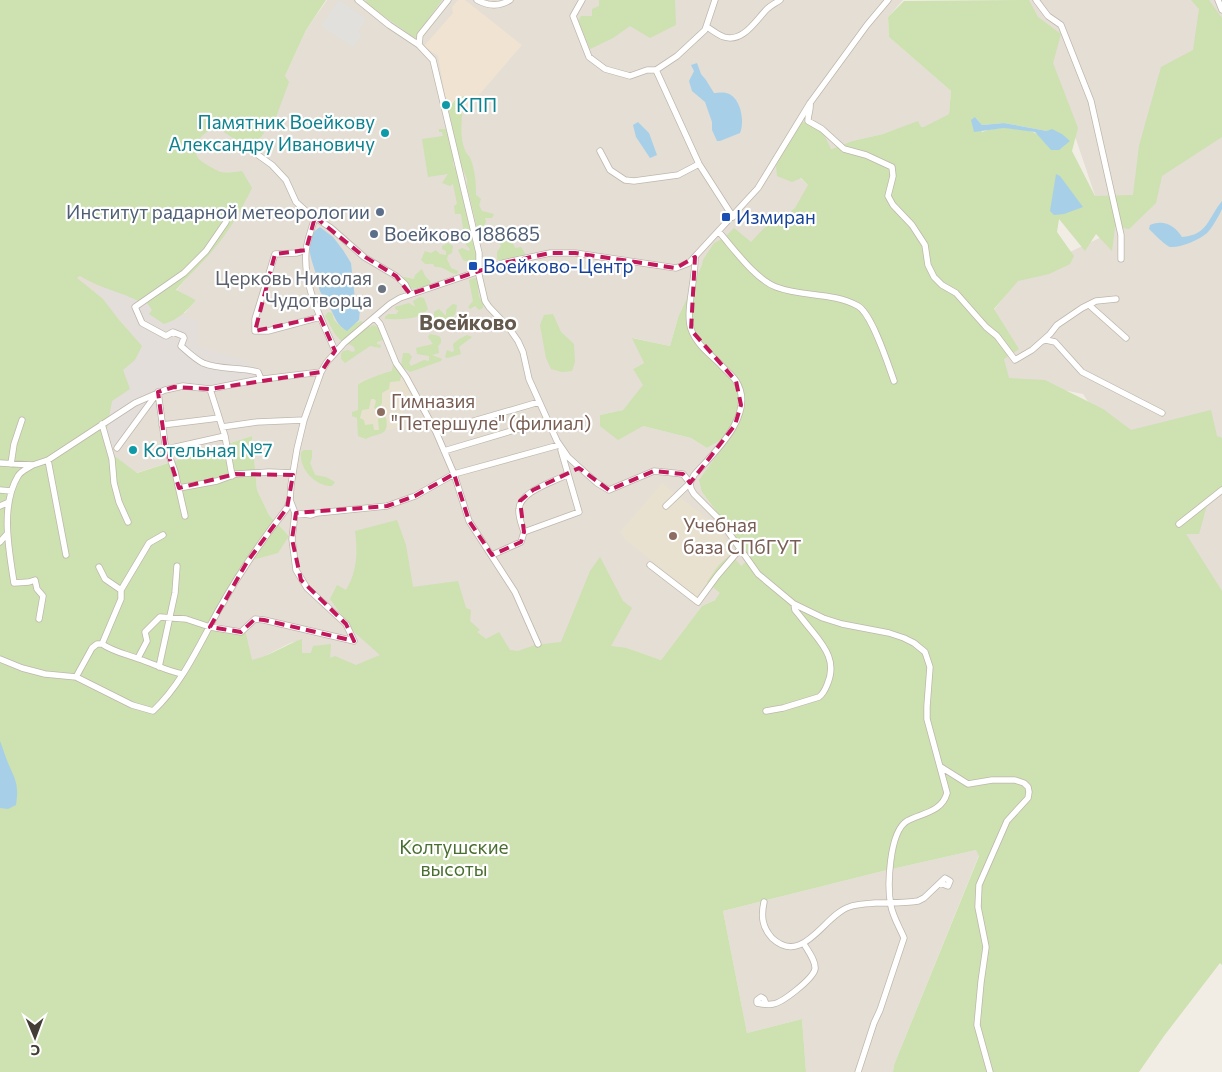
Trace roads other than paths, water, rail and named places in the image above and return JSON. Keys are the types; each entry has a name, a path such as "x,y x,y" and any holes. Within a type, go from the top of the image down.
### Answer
{"street":[{"path":"358,0 389,26 419,45 433,60 479,253 478,272 485,301 488,307 509,328 518,341 523,352 529,379 559,445 579,512 524,532"},
{"path":"419,45 420,35 448,0"},
{"path":"477,0 485,5 505,4 510,0"},
{"path":"582,0 573,16 589,57 605,69 630,76 646,70 656,70 682,52 707,27 716,0"},
{"path":"707,27 724,37 730,38 749,30 766,10 780,0"},
{"path":"0,659 22,668 45,674 76,677 132,705 152,711 161,703 182,674 247,562 287,508 290,500 296,449 304,420 321,372 335,352 390,304 410,294 526,257 550,253 575,253 676,268 683,266 695,257 758,188 810,103 866,24 888,0"},
{"path":"1036,0 1048,16 1062,25 1088,92 1121,235 1120,259"},
{"path":"1218,0 1222,10"},
{"path":"656,70 699,164 733,217"},
{"path":"810,103 811,110 808,121 822,129 836,143 844,149 866,155 892,167 893,176 888,196 893,205 912,225 920,237 934,277 956,293 986,327 997,336 1015,360 1032,350 1056,325 1089,305 1096,301 1116,299"},
{"path":"600,151 610,170 625,180 634,181 678,175 699,164"},
{"path":"260,157 272,165 286,180 296,202 331,228 364,257 396,276 405,284 410,294"},
{"path":"316,217 306,250 308,283 312,299 335,352"},
{"path":"226,222 206,252 184,273 135,307 142,324 166,336 173,332 183,336 181,346 202,363 247,369 258,372 261,379"},
{"path":"719,232 757,274 775,287 834,298 859,306 873,327 894,381"},
{"path":"306,250 297,253 275,254 255,319 255,331 268,331 320,317"},
{"path":"666,506 690,483 735,425 742,405 736,381 697,341 692,330 690,312 695,257"},
{"path":"480,262 488,264 490,267"},
{"path":"1089,305 1126,338"},
{"path":"375,318 380,324 396,363 406,377 436,432 454,474 469,521 515,592 538,644"},
{"path":"1042,341 1055,342 1082,372 1162,413"},
{"path":"0,463 33,464 48,460 135,403 174,387 184,386 210,389 261,379 321,372"},
{"path":"210,389 222,427 232,476"},
{"path":"158,392 165,444 172,459 185,516"},
{"path":"117,448 158,392"},
{"path":"436,432 539,402"},
{"path":"162,425 219,418"},
{"path":"11,464 14,444 22,420"},
{"path":"222,427 258,422 304,420"},
{"path":"444,451 548,420"},
{"path":"101,425 112,459 114,483 119,502 128,522"},
{"path":"167,449 224,436"},
{"path":"559,445 579,467 597,483 609,490 654,471 683,474 690,483 694,494 719,519 758,574 794,604 823,618 842,624 889,633 904,638 925,652 929,660 927,719 946,793 943,802 929,813 904,824 898,833 893,847 890,869 890,904 904,938 858,1072"},
{"path":"295,513 311,515 387,506 414,496 454,474 559,445"},
{"path":"48,460 66,555"},
{"path":"33,464 19,474 11,491 3,527 7,534 14,583 35,580 37,589 43,596 39,620"},
{"path":"179,488 257,472 293,473"},
{"path":"492,555 521,542 524,532 518,511 520,502 533,490 568,474"},
{"path":"0,490 11,491"},
{"path":"1179,524 1222,490"},
{"path":"138,658 147,641 145,632 160,617 186,619 210,628 241,632 255,619 264,620 354,641 346,624 306,588 296,570 292,539 295,513 290,500"},
{"path":"0,506 9,502"},
{"path":"0,542 7,534"},
{"path":"102,644 121,599 121,590 149,543 162,535"},
{"path":"650,565 698,602 740,549"},
{"path":"159,667 175,592 178,566"},
{"path":"99,568 105,579 121,590"},
{"path":"766,711 783,708 818,697 822,694 830,680 830,657 819,639 795,610 794,604"},
{"path":"76,677 92,648 97,644 102,644 109,649 182,674"},
{"path":"940,766 968,784 992,780 1015,780 1024,782 1029,792 1028,798 1007,821 979,884 978,907 986,947 977,1025 990,1072"},
{"path":"764,902 763,923 771,937 786,945 804,944 834,916 847,907 918,901 940,883"},
{"path":"766,1004 774,1004 782,1000 814,972 814,962 804,944"}],"water":[{"path":"697,63 701,74 714,93 726,93 735,99 742,116 740,133 717,141 712,130 712,122 705,102 692,91 689,81 694,71 691,65"},
{"path":"975,117 982,125 1004,123 1047,131 1052,129 1070,141 1059,150 1051,150 1035,132 1004,128 974,132 971,120"},
{"path":"638,122 649,133 657,155 650,158 636,137 633,125"},
{"path":"1056,174 1060,176 1083,207 1064,214 1054,215 1050,211"},
{"path":"1222,201 1222,209 1211,229 1204,236 1190,243 1170,247 1149,229 1150,225 1155,223 1164,223 1176,229 1182,237 1191,236 1206,225"},
{"path":"320,227 333,237 351,263 355,299 360,309 359,320 347,331 338,323 320,291 311,257 309,244 311,237"},
{"path":"0,741 17,788 16,805 8,809 0,808"}],"place":[{"name":"КПП","path":"446,105"},
{"name":"Памятник Воейкову Александру Ивановичу","path":"385,133"},
{"name":"Институт радарной метеорологии","path":"380,212"},
{"name":"Измиран","path":"726,217"},
{"name":"Воейково 188685","path":"374,234"},
{"name":"Воейково-Центр","path":"473,266"},
{"name":"Церковь Николая Чудотворца","path":"382,289"},
{"name":"Гимназия \"Петершуле\" (филиал)","path":"381,412"},
{"name":"Котельная №7","path":"133,450"},
{"name":"Учебная база СПбГУТ","path":"673,536"}],"district":[{"name":"Воейково","path":"468,323"}],"park label":[{"name":"Колтушские высоты","path":"454,858"}]}
